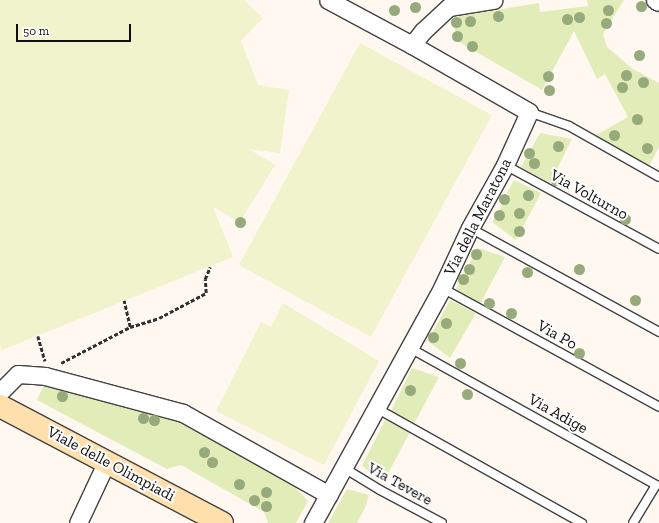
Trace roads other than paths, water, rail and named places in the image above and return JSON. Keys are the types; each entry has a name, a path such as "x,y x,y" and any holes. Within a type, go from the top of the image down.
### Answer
{"street":[{"path":"328,0 412,45 529,112"},
{"path":"412,45 423,31 449,7 493,0"},
{"path":"655,0 659,2"},
{"name":"Via della Maratona","path":"313,523 408,347 442,288 470,228 505,165 529,112"},
{"path":"0,372 45,376 183,413 328,495"},
{"path":"0,392 18,374"},
{"name":"Viale delle Olimpiadi","path":"0,406 107,461 222,523"},
{"path":"78,523 107,461"}],"lane":[{"path":"529,112 569,126 659,176"},
{"name":"Via Volturno","path":"505,165 659,249"},
{"path":"470,228 659,332"},
{"name":"Via Po","path":"442,288 659,407"},
{"name":"Via Adige","path":"408,347 656,485 633,523"},
{"path":"376,408 582,523"},
{"name":"Via Tevere","path":"344,468 380,490 442,523"}]}
